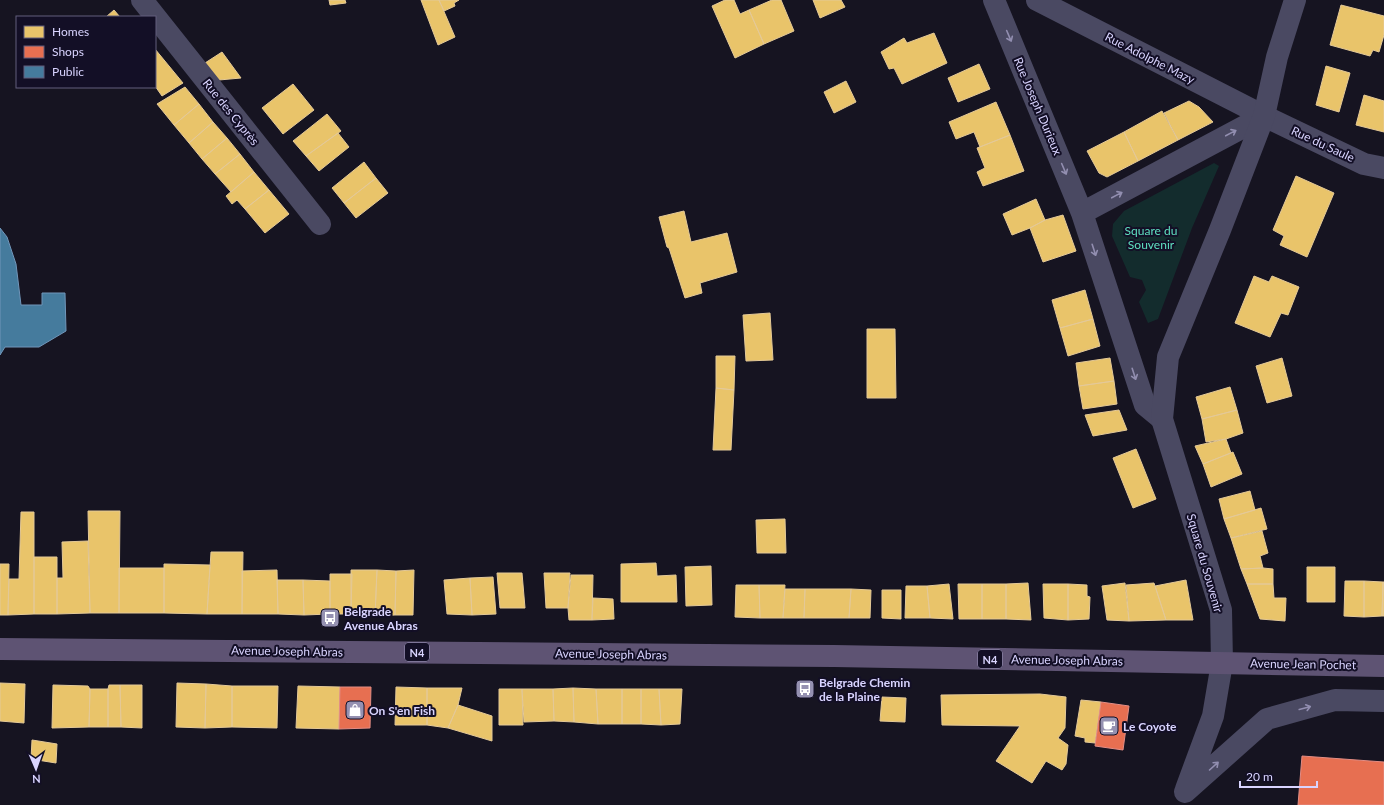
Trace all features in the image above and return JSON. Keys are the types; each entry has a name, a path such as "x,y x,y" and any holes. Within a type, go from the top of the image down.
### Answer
{"main road":[{"name":"Avenue Joseph Abras","path":"0,649 818,656 1222,663"},
{"name":"Avenue Jean Pochet","path":"1222,663 1384,666"}],"street":[{"name":"Rue des Cyprès","path":"142,0 155,16"},
{"name":"Rue Joseph Durieux","path":"994,0 1082,213"},
{"name":"Rue Adolphe Mazy","path":"1037,0 1264,116"},
{"path":"1162,419 1145,405 1082,213 1264,116 1277,57 1295,0"},
{"name":"Rue des Cyprès","path":"156,18 320,224"},
{"name":"Rue du Saule","path":"1264,116 1364,164 1384,168"},
{"name":"Square du Souvenir","path":"1183,799 1213,716 1222,663 1221,610 1162,419 1168,357 1220,230 1264,116"},
{"path":"1183,799 1267,719 1335,700 1384,701"}],"green space":[{"name":"Square du Souvenir","path":"1214,163 1219,166 1192,228 1158,319 1148,323 1139,302 1146,290 1142,280 1130,277 1112,236 1113,224 1124,211"}],"building: Homes":[{"path":"329,0 345,0 346,3 330,5"},
{"path":"421,0 439,0 455,37 438,45"},
{"path":"439,0 459,0 454,3 455,6 444,11"},
{"path":"725,0 734,0 740,14 749,10 764,44 735,58 712,6"},
{"path":"772,0 781,0 794,31 764,44 749,10"},
{"path":"813,0 841,0 845,7 820,18"},
{"path":"1341,5 1384,16 1384,35 1379,52 1373,50 1370,56 1330,45"},
{"path":"114,10 119,16 107,16"},
{"path":"934,33 947,63 902,84 894,68 889,69 881,52 904,38 907,43"},
{"path":"156,50 183,83 162,96 156,87"},
{"path":"222,52 241,78 219,80 205,63"},
{"path":"979,64 990,89 958,102 948,78"},
{"path":"1326,66 1350,73 1339,112 1316,105"},
{"path":"846,81 856,102 834,113 824,92"},
{"path":"293,84 314,110 283,134 262,108"},
{"path":"185,87 199,104 174,125 157,104"},
{"path":"1364,95 1384,101 1384,132 1356,125"},
{"path":"1189,101 1199,107 1213,122 1178,140 1164,113"},
{"path":"996,102 1010,135 980,147 974,132 956,139 949,122"},
{"path":"199,104 213,122 189,143 174,125"},
{"path":"1162,111 1178,140 1138,161 1124,132"},
{"path":"327,114 341,131 306,156 293,141"},
{"path":"213,122 227,138 202,159 189,143"},
{"path":"1124,132 1138,161 1107,177 1099,173 1087,151"},
{"path":"338,133 349,147 319,171 306,156"},
{"path":"1010,135 1024,171 983,186 977,172 985,168 977,148"},
{"path":"227,138 240,154 215,174 202,159"},
{"path":"240,154 254,172 231,192 215,174"},
{"path":"364,162 376,178 344,203 332,188"},
{"path":"254,172 269,190 245,209 237,200 232,204 226,196"},
{"path":"1296,176 1334,193 1307,257 1280,245 1284,236 1273,230"},
{"path":"376,178 388,193 356,218 344,203"},
{"path":"269,190 289,214 265,233 245,209"},
{"path":"1036,199 1045,220 1012,235 1003,214"},
{"path":"684,211 691,242 727,233 737,272 700,283 702,293 685,298 669,248 667,247 659,217"},
{"path":"1063,215 1076,251 1043,262 1030,228 1045,220"},
{"path":"1254,276 1269,282 1272,276 1299,287 1288,315 1281,313 1270,337 1235,323"},
{"path":"1085,290 1093,319 1060,328 1052,300"},
{"path":"770,313 773,360 746,361 743,315"},
{"path":"1093,319 1100,346 1068,356 1060,328"},
{"path":"867,329 895,329 896,398 867,398"},
{"path":"716,356 735,356 734,390 716,388"},
{"path":"1110,358 1114,381 1079,386 1076,363"},
{"path":"1282,358 1292,396 1267,403 1256,366"},
{"path":"1114,381 1117,404 1083,409 1079,386"},
{"path":"1230,387 1237,410 1202,419 1196,397"},
{"path":"716,388 734,390 731,450 713,450"},
{"path":"1119,410 1127,430 1093,436 1085,415"},
{"path":"1237,410 1243,433 1226,439 1206,442 1202,419"},
{"path":"1226,439 1231,453 1203,464 1195,446"},
{"path":"1136,449 1156,499 1133,508 1113,458"},
{"path":"1233,452 1242,474 1211,487 1203,464"},
{"path":"1250,491 1255,510 1224,519 1219,499"},
{"path":"1261,508 1267,529 1231,538 1224,519"},
{"path":"88,511 120,511 119,613 90,613"},
{"path":"21,512 34,512 34,614 8,615 9,579 19,579"},
{"path":"785,519 786,553 757,553 756,520"},
{"path":"1262,531 1268,553 1260,556 1263,568 1241,569 1231,538"},
{"path":"88,541 90,613 57,614 57,578 63,578 62,542"},
{"path":"211,552 243,552 242,614 207,614"},
{"path":"34,557 57,557 57,614 34,614"},
{"path":"656,563 657,576 676,575 677,602 621,602 621,564"},
{"path":"0,564 9,564 8,615 0,615"},
{"path":"164,564 210,565 207,614 164,613"},
{"path":"711,566 712,605 686,606 685,567"},
{"path":"1307,567 1335,567 1335,602 1307,602"},
{"path":"119,568 164,568 164,613 119,613"},
{"path":"1241,569 1273,569 1273,584 1247,584"},
{"path":"277,570 278,614 242,614 242,571"},
{"path":"351,570 377,570 375,616 351,614"},
{"path":"377,570 396,571 395,615 375,616"},
{"path":"414,570 413,615 395,615 396,571"},
{"path":"497,573 522,573 525,608 500,608"},
{"path":"544,573 570,573 568,608 546,608"},
{"path":"330,574 352,574 351,614 330,614"},
{"path":"571,575 593,575 592,620 569,620 568,608"},
{"path":"493,577 496,614 472,615 470,578"},
{"path":"470,578 472,615 447,614 444,580"},
{"path":"277,580 303,580 304,615 278,614"},
{"path":"303,580 330,581 330,614 304,615"},
{"path":"1186,580 1193,620 1166,620 1155,586"},
{"path":"1345,581 1364,581 1364,617 1344,616"},
{"path":"1364,581 1383,582 1382,616 1364,617"},
{"path":"1383,582 1384,616 1382,616"},
{"path":"1028,583 1031,620 1006,619 1006,584"},
{"path":"1125,583 1129,621 1107,620 1102,586"},
{"path":"1154,583 1166,620 1129,621 1126,585"},
{"path":"949,584 953,619 930,618 927,586"},
{"path":"958,584 982,584 982,619 959,619"},
{"path":"982,584 1006,584 1006,619 982,619"},
{"path":"1043,584 1068,584 1068,620 1044,618"},
{"path":"1068,584 1087,585 1087,596 1090,597 1089,619 1068,620"},
{"path":"1247,584 1273,584 1274,598 1286,598 1285,621 1260,619"},
{"path":"736,585 759,585 760,618 735,617"},
{"path":"759,585 785,585 783,618 760,618"},
{"path":"906,586 927,586 930,618 905,618"},
{"path":"785,589 805,589 804,618 783,618"},
{"path":"805,589 851,589 849,618 804,618"},
{"path":"851,589 871,590 870,618 849,618"},
{"path":"882,590 901,590 901,619 882,618"},
{"path":"593,598 613,599 614,619 592,620"},
{"path":"0,683 25,684 24,723 0,721"},
{"path":"177,683 206,684 205,728 176,727"},
{"path":"206,684 232,686 232,727 205,728"},
{"path":"53,685 88,686 90,689 89,727 52,728"},
{"path":"109,685 120,685 121,727 108,727"},
{"path":"120,685 142,685 142,728 121,727"},
{"path":"232,686 278,686 277,728 232,727"},
{"path":"298,686 340,687 339,729 296,728"},
{"path":"396,687 427,688 427,725 395,725"},
{"path":"427,688 462,688 458,705 448,728 427,725"},
{"path":"573,688 596,689 598,724 574,722"},
{"path":"573,688 574,722 554,721 553,689"},
{"path":"90,689 108,689 108,727 89,727"},
{"path":"499,689 522,689 523,725 499,725"},
{"path":"522,689 553,689 554,721 524,722"},
{"path":"596,689 622,689 622,724 598,724"},
{"path":"622,689 641,689 641,724 622,724"},
{"path":"641,689 659,689 661,725 641,724"},
{"path":"659,689 682,689 680,724 661,725"},
{"path":"1040,694 1066,697 1065,728 1058,738 1068,745 1066,764 1062,770 1046,761 1032,783 996,761 1020,726 942,725 941,695"},
{"path":"882,697 906,698 905,722 880,721"},
{"path":"1081,700 1101,702 1095,743 1085,742 1085,738 1075,736"},
{"path":"458,705 492,716 492,741 448,728"},
{"path":"32,740 57,744 56,763 31,759"}],"building: Shops":[{"path":"340,687 371,687 370,728 339,729"},
{"path":"1101,702 1129,706 1123,750 1095,746"},
{"path":"1302,756 1384,762 1384,805 1298,805"}],"building: Public":[{"path":"0,228 7,237 16,264 21,305 42,305 42,293 65,293 66,331 39,347 5,347 0,355"}],"place":[{"name":"Belgrade Avenue Abras","path":"330,618"},
{"name":"Belgrade Chemin de la Plaine","path":"805,689"},
{"name":"On S'en Fish","path":"355,710"},
{"name":"Le Coyote","path":"1109,726"}]}
